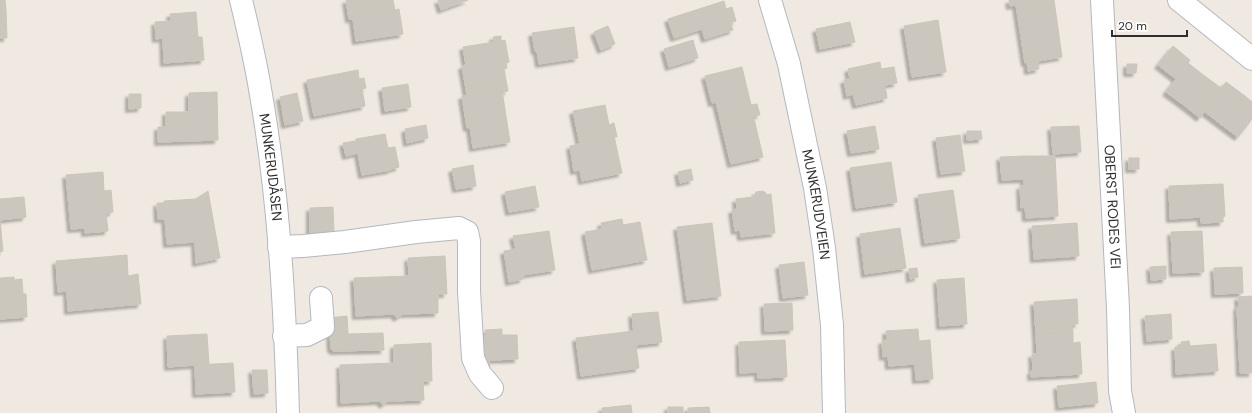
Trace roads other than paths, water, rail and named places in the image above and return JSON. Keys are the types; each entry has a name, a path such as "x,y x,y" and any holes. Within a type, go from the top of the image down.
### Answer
{"street":[{"name":"MUNKERUDÅSEN","path":"241,0 260,88 270,158 279,247 288,413"},
{"name":"MUNKERUDVEIEN","path":"770,0 789,64 815,188 824,248 832,324 834,413"},
{"name":"OBERST RODES VEI","path":"1102,0 1118,301 1120,391 1124,413"},
{"path":"1180,0 1252,59"},
{"path":"279,247 317,245 459,228 467,232 470,241 469,291 473,358 480,374 492,388"},
{"path":"284,336 307,335 323,327 321,298"}]}
